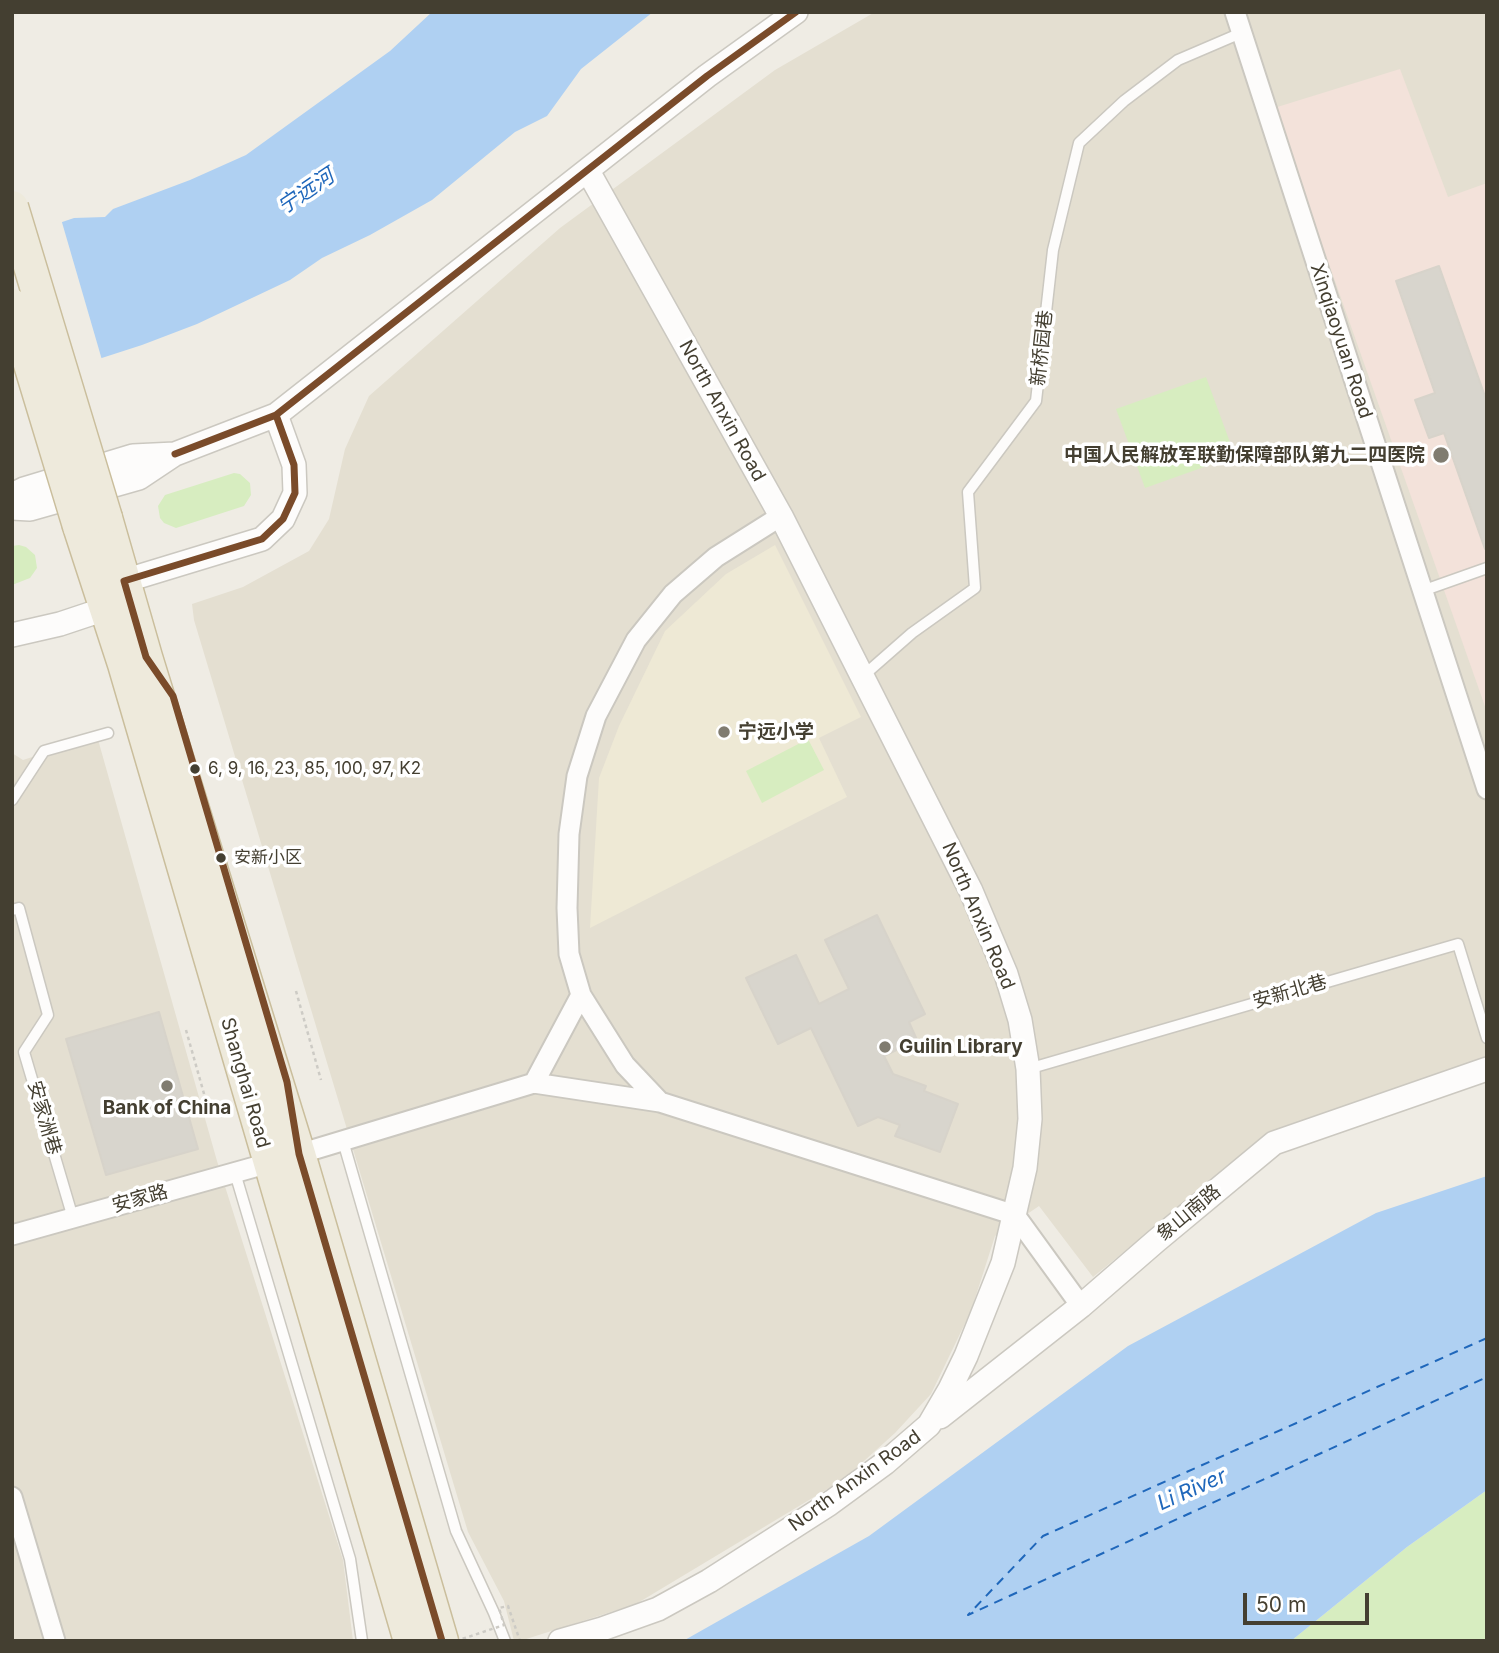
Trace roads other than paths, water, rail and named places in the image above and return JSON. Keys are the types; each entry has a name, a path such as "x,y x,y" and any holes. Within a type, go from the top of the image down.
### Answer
{"highway":[{"path":"12,207 92,522"},
{"path":"12,305 92,522 124,581 135,661"},
{"name":"Shanghai Road","path":"92,522 105,609 135,661 299,1154 437,1639"},
{"name":"Shanghai Road","path":"135,661 269,1163 437,1639"}],"street":[{"path":"12,508 30,509 139,478 175,454 276,415 707,76 796,12"},
{"name":"Xinqiaoyuan Road","path":"1234,12 1487,789"},
{"name":"North Anxin Road","path":"560,1641 658,1609 709,1581 830,1504 885,1463 929,1425 966,1356 1003,1263 1025,1168 1030,1119 1028,1069 1020,1020 1006,974 971,891 781,516 588,171"},
{"path":"124,581 262,539 283,519 295,493 294,465 276,415"},
{"path":"12,495 133,456 175,454"},
{"path":"660,1102 625,1065 581,995 569,954 569,834 577,776 596,716 636,640 673,594 716,557 781,516"},
{"path":"12,635 60,624 105,609"},
{"path":"534,1083 581,995"},
{"name":"象山南路","path":"929,1425 1081,1306 1274,1143 1487,1069"},
{"path":"299,1154 534,1083 660,1102 1015,1215 1081,1306"},
{"name":"安家路","path":"12,1235 269,1163"},
{"path":"12,1497 55,1641"}],"lane":[{"name":"新桥园巷","path":"862,677 912,633 975,588 968,492 1036,401 1053,250 1079,143 1124,101 1178,60 1241,33"},
{"path":"1422,591 1487,568"},
{"path":"123,699 135,661"},
{"path":"12,800 44,751 108,733"},
{"name":"安家洲巷","path":"12,910 19,908 48,1015 24,1052 73,1218"},
{"name":"安新北巷","path":"1028,1069 1458,944 1487,1038"},
{"path":"243,1107 269,1163"},
{"path":"343,1141 456,1531 505,1641"},
{"path":"235,1173 350,1559 362,1641"}],"water":[{"name":"宁远河","path":"432,12 653,12 581,69 547,116 515,132 432,200 322,258 290,280 197,324 142,345 12,387 12,239 74,218 105,217 113,209 246,155 390,51"},
{"name":"Li River","path":"1487,1176 1487,1490 1407,1547 1291,1641 683,1641 869,1536 1128,1346 1376,1213"}],"place":[{"name":"中国人民解放军联勤保障部队第九二四医院","path":"1441,455"},
{"name":"宁远小学","path":"724,732"},
{"name":"6, 9, 16, 23, 85, 100, 97, K2","path":"195,769"},
{"name":"安新小区","path":"221,858"},
{"name":"Guilin Library","path":"885,1047"},
{"name":"Bank of China","path":"167,1086"}]}
